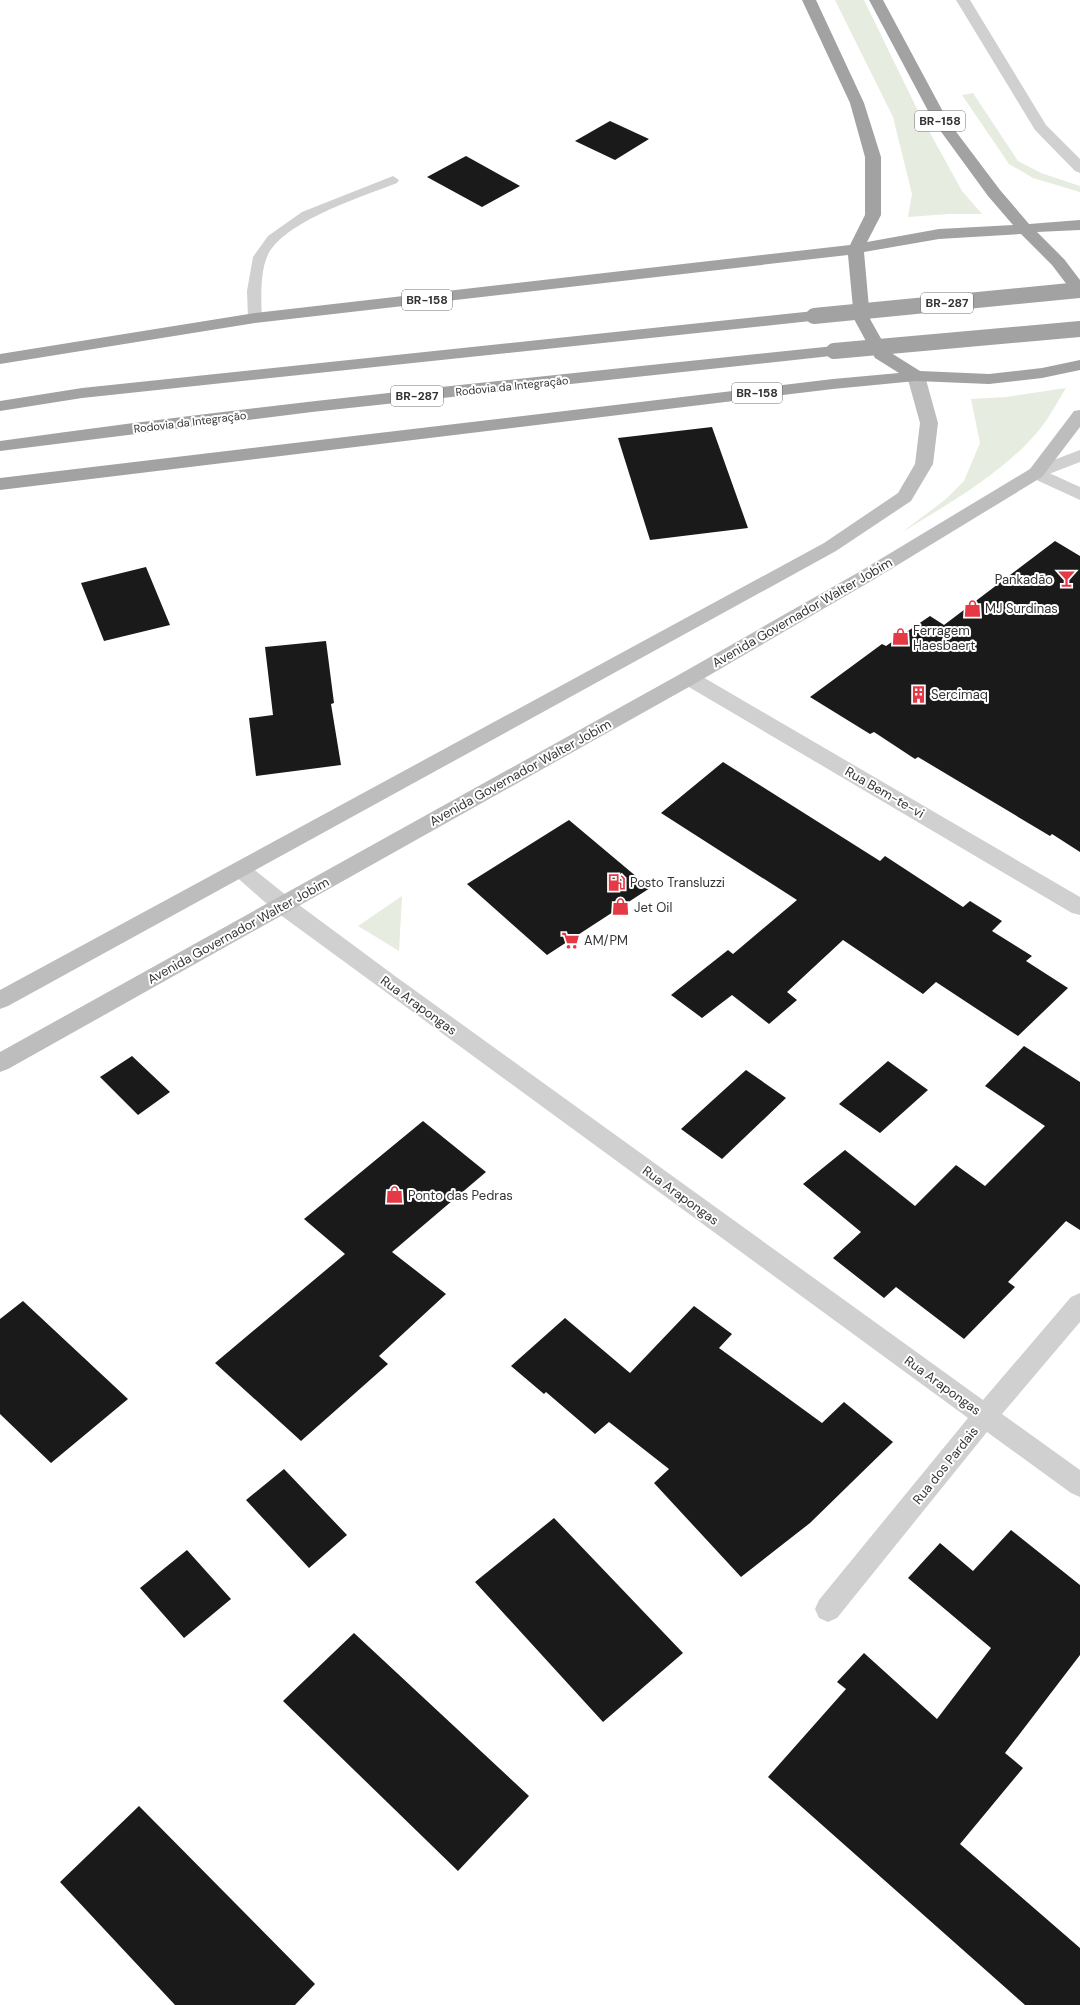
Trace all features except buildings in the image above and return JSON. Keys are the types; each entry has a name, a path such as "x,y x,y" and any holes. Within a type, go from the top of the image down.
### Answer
{"highway":[{"path":"809,0 857,103 873,157 873,215 856,249 862,319 881,354 916,376"},
{"name":"BR-158","path":"876,0 941,122 994,193 1025,229 1058,262 1080,290"},
{"path":"856,249 939,234 1080,225"},
{"name":"BR-158","path":"0,359 255,318 856,249"},
{"name":"BR-287","path":"0,406 90,392 814,316 1080,290"},
{"name":"Rodovia da Integração","path":"0,446 66,436 326,406 834,351 1080,329"},
{"name":"BR-158","path":"0,484 833,384 916,376 989,379 1080,365"}],"main road":[{"path":"0,1000 830,547 905,498 924,464 930,423 916,376"},
{"name":"Avenida Governador Walter Jobim","path":"0,1063 689,678 866,576 1036,473 1080,415"}],"street":[{"path":"963,0 1040,127 1080,168"},
{"name":"Avenida Governador Walter Jobim","path":"1036,473 1080,456"},
{"path":"1036,473 1080,494"},
{"name":"Rua Bem-te-vi","path":"689,678 1080,907"},
{"name":"Rua Arapongas","path":"240,869 283,905 1080,1485"},
{"name":"Rua dos Pardais","path":"828,1609 985,1416 1080,1304"}],"lane":[{"path":"255,318 254,291 260,257 273,239 307,215 393,180"}],"shaded area":[{"path":"835,0 864,0 919,113 962,191 982,214 949,214 908,217 912,194 893,117"},
{"path":"973,93 1018,161 1041,173 1080,186 1080,192 1033,178 1009,164 962,95"},
{"path":"1066,388 1051,414 1040,429 1010,460 957,499 901,533 946,499 964,481 980,443 971,399 1006,397"},
{"path":"402,896 399,951 358,926"}],"place":[{"name":"Pankadão","path":"1066,579"},
{"name":"MJ Surdinas","path":"972,608"},
{"name":"Ferragem Haesbaert","path":"900,637"},
{"name":"Sercimaq","path":"918,694"},
{"name":"Posto Transluzzi","path":"617,882"},
{"name":"Jet Oil","path":"621,907"},
{"name":"AM/PM","path":"571,940"},
{"name":"Ponto das Pedras","path":"395,1195"}]}
